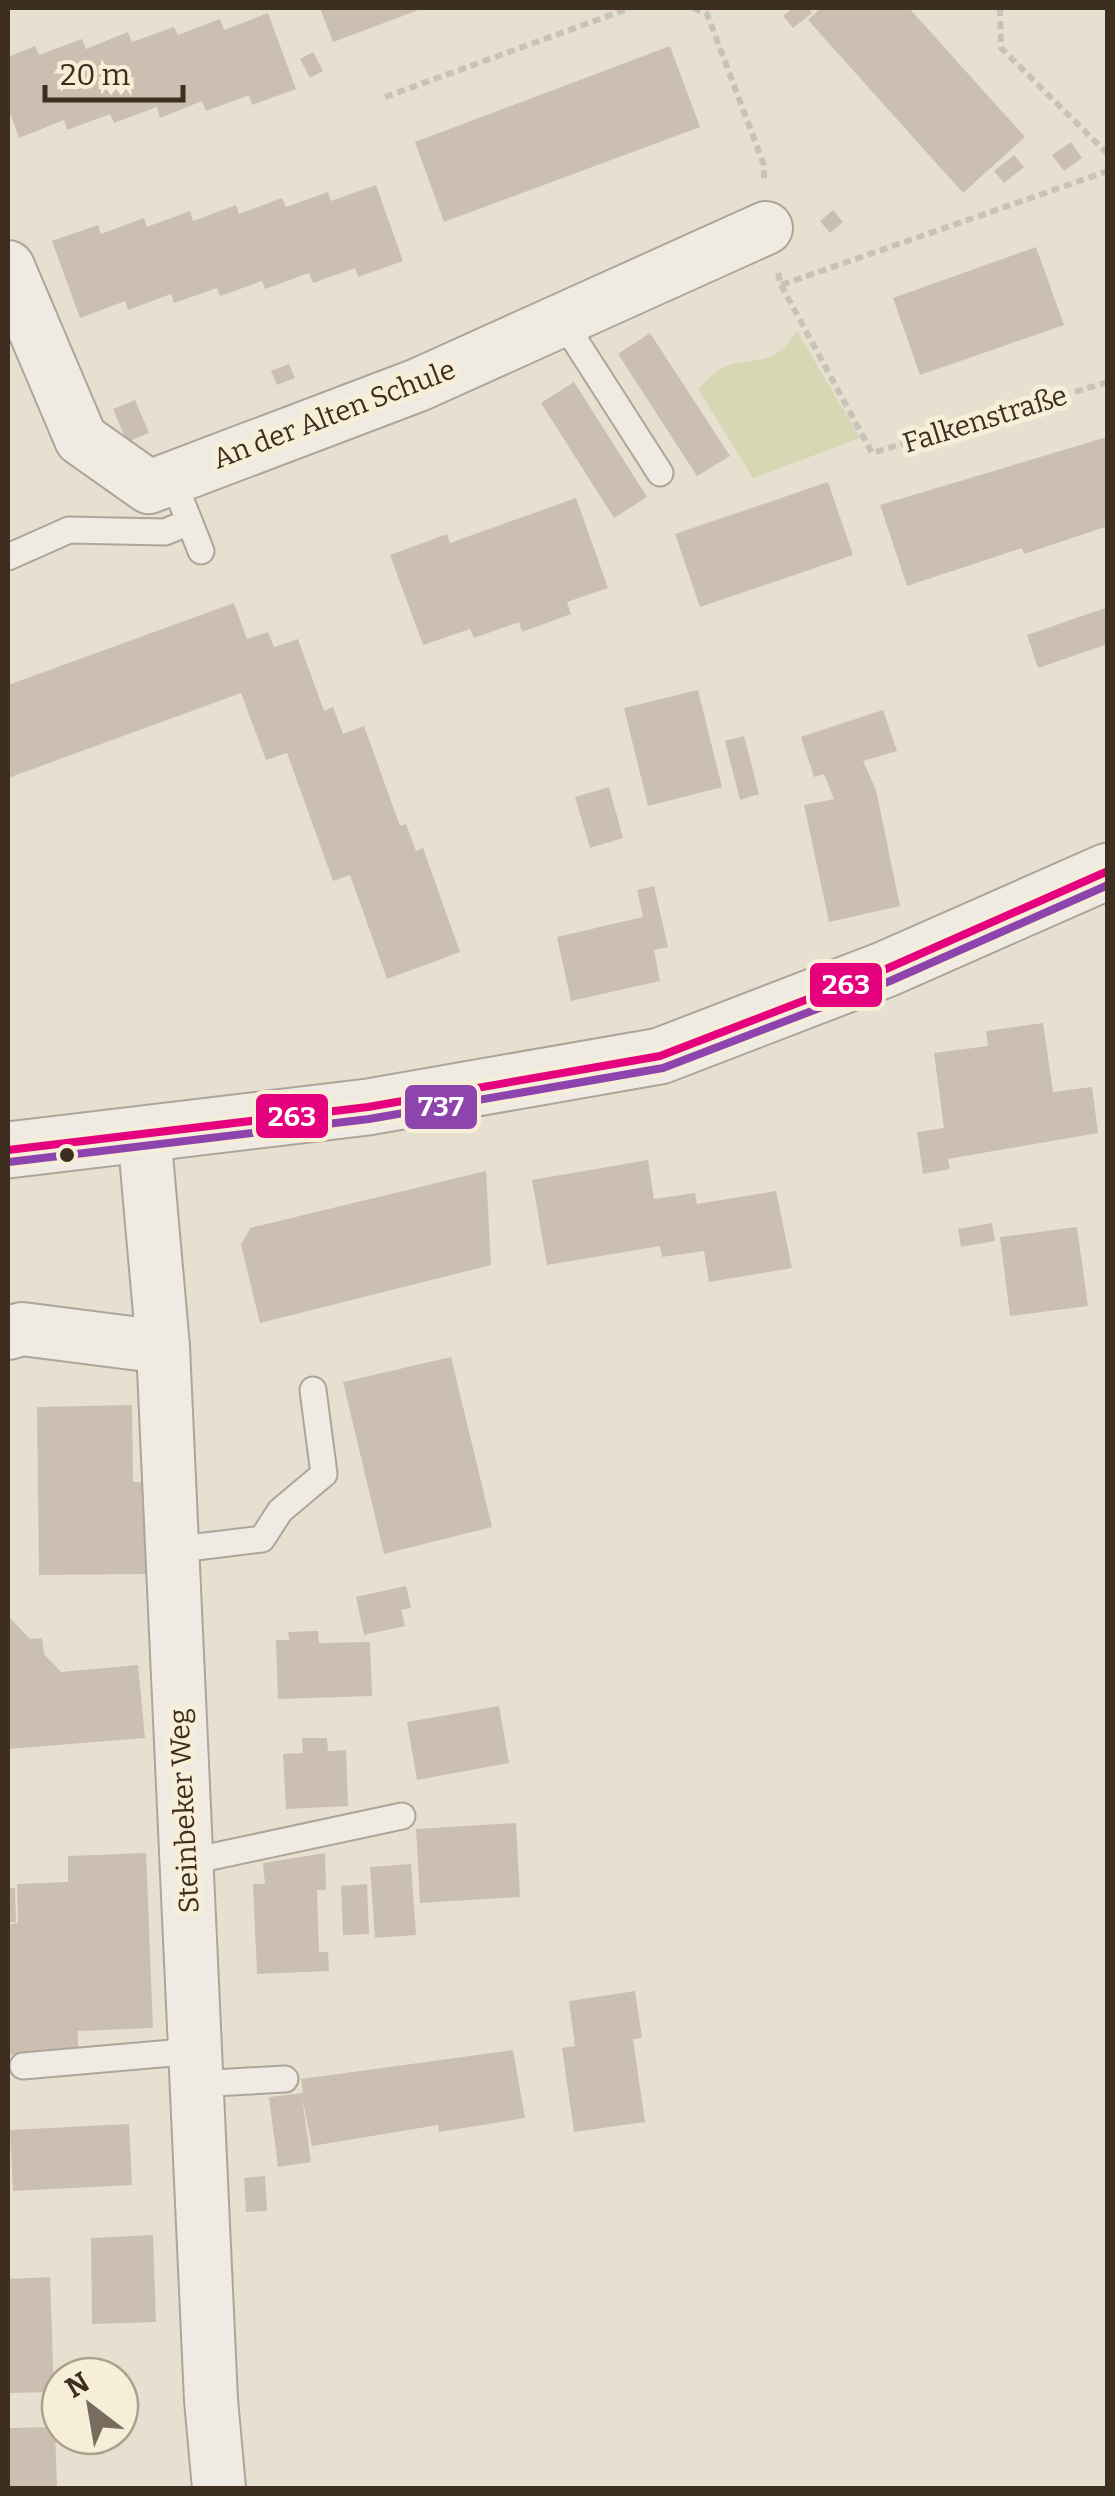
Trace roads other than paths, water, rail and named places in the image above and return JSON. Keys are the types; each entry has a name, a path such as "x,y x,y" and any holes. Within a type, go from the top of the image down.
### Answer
{"street":[{"name":"An der Alten Schule","path":"8,267 81,440 148,487 180,500 418,385 766,228"},
{"path":"8,1150 368,1107 660,1056 886,969 1108,871"},
{"name":"Steinbeker Weg","path":"144,1134 164,1347 218,2488"},
{"path":"8,1332 22,1329 164,1347"}],"lane":[{"path":"562,320 660,473"},
{"path":"180,500 201,551"},
{"path":"8,557 70,530 165,532 180,500"},
{"path":"172,1550 262,1539 280,1512 324,1474 313,1390"},
{"path":"186,1862 402,1816"},
{"path":"24,2066 196,2068 286,2078"}]}
